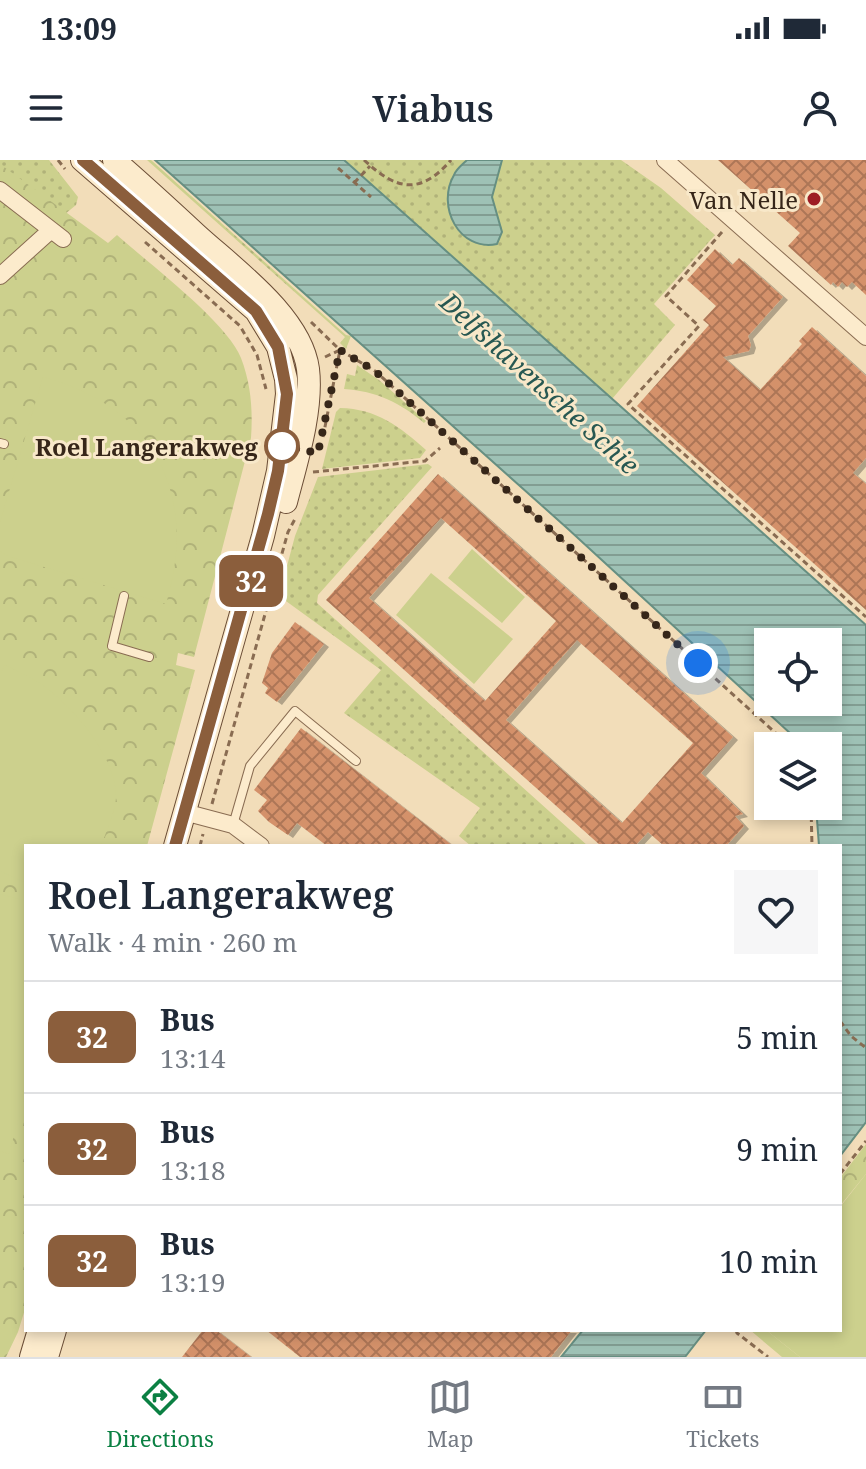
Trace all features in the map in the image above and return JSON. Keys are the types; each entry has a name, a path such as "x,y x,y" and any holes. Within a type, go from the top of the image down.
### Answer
{"street":[{"path":"114,160 269,300 294,334 308,372 298,456 197,815 176,844"},
{"path":"665,160 866,337"},
{"path":"77,168 256,311 278,347 286,379 284,426 269,510 190,844"},
{"path":"0,190 53,231 0,276"},
{"path":"197,815 233,825 258,844"},
{"path":"31,1357 38,1332"},
{"path":"47,1357 54,1332"}],"lane":[{"path":"124,596 112,646 149,657"},
{"path":"233,825 250,766 295,711 356,761"}],"path":[{"path":"58,160 77,168"},
{"path":"364,160 385,178 399,184 413,185 440,173 451,160"},
{"path":"354,183 370,166"},
{"path":"338,168 371,197"},
{"path":"733,220 666,296 699,326 628,404 866,617"},
{"path":"138,235 240,326 264,374"},
{"path":"320,447 340,350 375,371 775,732"},
{"path":"313,472 425,461 440,448"},
{"path":"310,481 316,459"},
{"path":"200,844 197,815 288,532 298,512"},
{"path":"811,820 812,844"},
{"path":"842,1024 866,1048"},
{"path":"842,1171 866,1141"},
{"path":"737,1332 768,1357"}],"green space":[{"path":"0,160 49,160 78,197 76,205 59,219 0,172"},
{"path":"147,160 151,160 346,335 351,336 346,349 340,343 345,337"},
{"path":"344,160 467,160 453,175 502,232 492,197 502,160 621,160 661,188 715,235 654,304 675,325 612,399"},
{"path":"0,164 108,243 117,235 204,311 241,358 249,387 252,417 251,438 194,657 178,653 176,665 195,670 148,844 24,844 24,1312 6,1357 0,1357"},
{"path":"357,365 426,421 424,423 387,399 344,389 347,374 355,376"},
{"path":"43,377 82,391 114,410 140,433 159,461 171,492 176,527 175,564 166,604 0,551 0,522"},
{"path":"340,408 387,420 426,450 420,458 322,469 336,412"},
{"path":"428,464 432,467 318,595 317,603 586,844 469,844 459,836 480,808 344,713 381,670 279,596 295,536 318,477"},
{"path":"472,549 525,597 502,623 448,578"},
{"path":"431,573 513,639 474,684 396,615"},
{"path":"5,665 38,682 77,717 90,732 109,765 116,798 102,844 24,844 24,882 0,871 0,674"},
{"path":"0,894 24,900 24,1098 9,1154 0,1151"},
{"path":"866,1144 866,1174 842,1204 842,1175"},
{"path":"866,1174 866,1357 800,1357 769,1332 842,1332 842,1204"},
{"path":"752,1332 769,1332 800,1357 782,1357"}],"water":[{"name":"Delfshavensche Schie","path":"155,160 344,160 866,625 866,1122 842,1153 842,844 819,844 817,820 842,820 842,732 789,732 771,716 842,716 842,628 754,628 754,700 567,528"},
{"path":"467,160 502,160 492,197 502,232 497,244 484,245 472,241 454,224 450,213 449,187 456,171"},
{"path":"581,1332 704,1332 685,1357 561,1357"}],"building":[{"name":"Van Nelle","path":"718,160 866,160 866,295 852,282 847,287 842,282 838,287 833,282 831,285 788,246 800,233"},
{"path":"715,249 732,265 739,258 783,297 748,336 749,351 723,357 760,390 802,344 799,341 812,327 866,376 866,458 853,473 866,484 866,610 637,406 709,325 703,320 716,306 687,280"},
{"path":"438,474 733,737 701,773 743,814 735,816 744,826 728,844 662,844 648,832 637,844 599,844 326,600","holes":["441,518 556,621 485,701 369,598","577,640 693,743 622,823 506,720"]},
{"path":"295,622 324,644 277,702 265,693 268,688 262,683 272,653"},
{"path":"301,728 450,844 324,844 297,823 288,835 258,811 267,800 254,790"},
{"path":"201,1332 219,1332 251,1357 182,1357"},
{"path":"269,1332 570,1332 551,1357 300,1357"}],"bus line":[{"name":"32","path":"83,160 256,311 278,347 286,379 278,471 263,536 176,844"}],"place":[{"name":"Van Nelle","path":"814,199"},
{"name":"Roel Langerakweg","path":"282,446"}],"route":[{"path":"282,446 318,453 340,350 375,371 698,663"}]}
